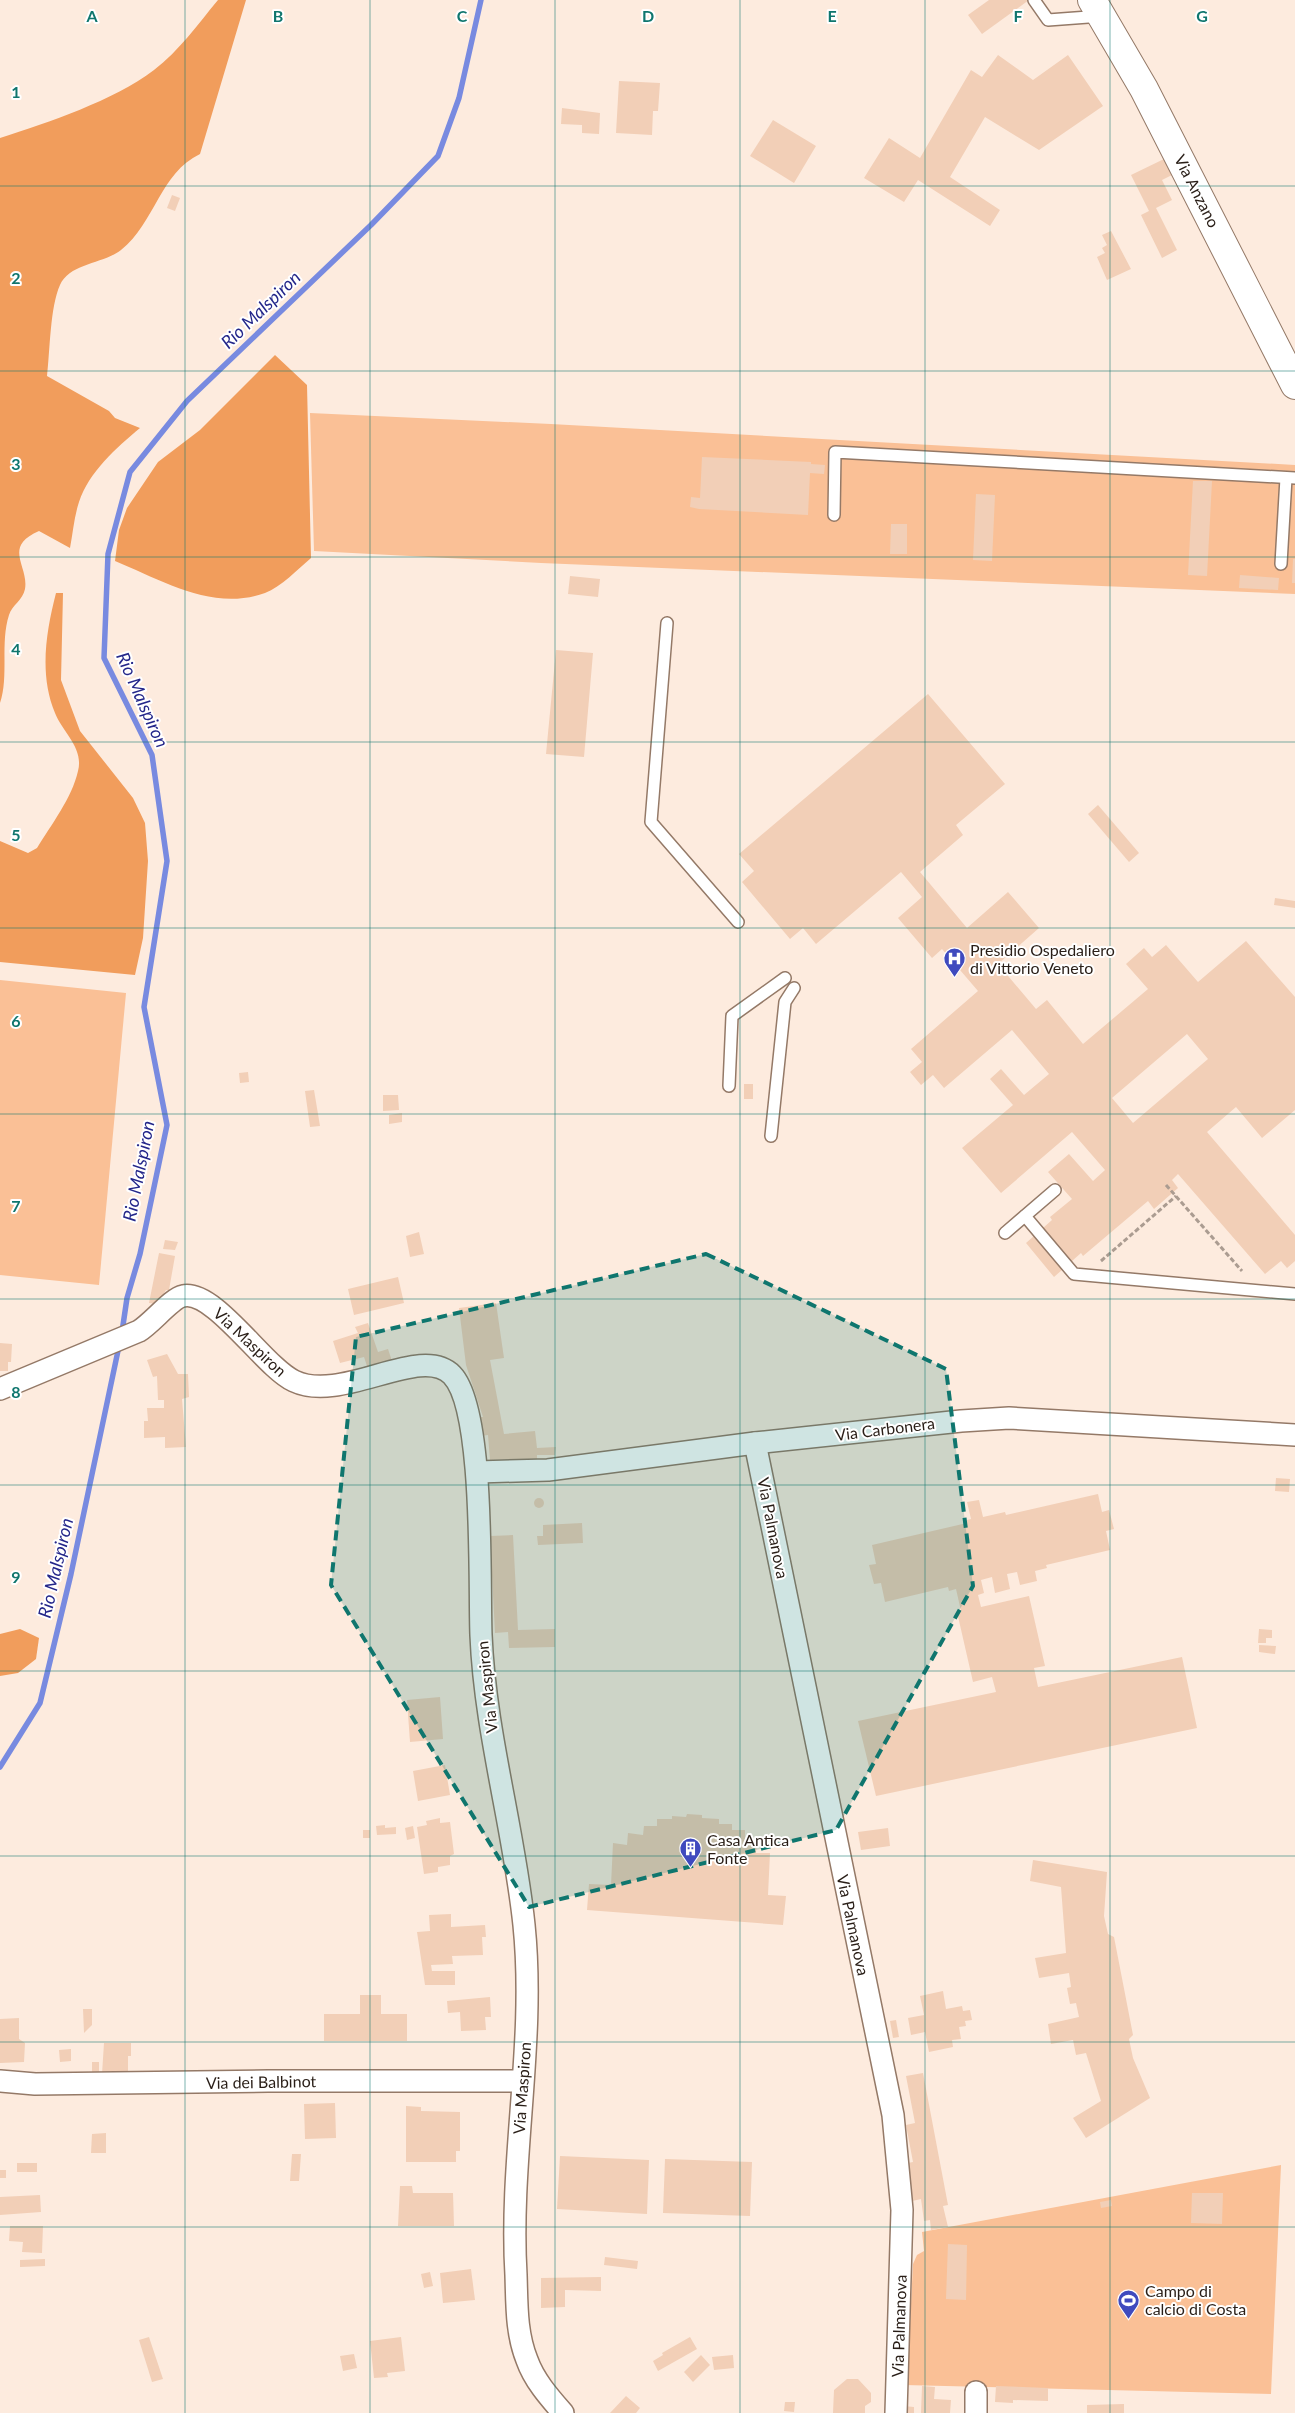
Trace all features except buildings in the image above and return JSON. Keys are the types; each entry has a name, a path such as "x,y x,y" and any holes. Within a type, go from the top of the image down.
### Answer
{"main road":[{"name":"Via Anzano","path":"1097,8 1170,138 1295,385"}],"street":[{"name":"Via Maspiron","path":"0,1389 139,1331 178,1298 189,1295 203,1300 218,1311 281,1374 305,1386 321,1387 363,1381 421,1364 432,1364 443,1368 452,1375 466,1401 477,1472 484,1673 489,1718 509,1826 524,1926 528,2001 513,2230 519,2330 527,2361 543,2390 563,2413"},
{"name":"Via Carbonera","path":"477,1472 548,1470 756,1443 961,1420 1009,1418 1295,1436"},
{"name":"Via Palmanova","path":"756,1443 893,2115 902,2210 896,2413"},
{"name":"Via dei Balbinot","path":"0,2081 35,2084 268,2081 522,2081"}],"lane":[{"path":"1034,0 1048,20 1097,8"},
{"path":"834,515 835,452 1290,478 1281,564"},
{"path":"667,623 651,822 738,922"},
{"path":"729,1086 732,1016 785,978"},
{"path":"771,1136 785,1002 794,988"},
{"path":"1005,1232 1055,1190"},
{"path":"1025,1216 1074,1274 1295,1294"}],"path":[{"path":"1166,1185 1242,1271"},
{"path":"1084,1275 1176,1196"}],"highlighted area":[{"path":"706,1254 946,1369 973,1586 836,1830 529,1907 331,1585 356,1337"}],"shaded area":[{"path":"218,0 246,0 200,154 187,162 176,173 133,239 114,255 71,272 60,285 57,294 52,317 47,376 109,411 115,418 140,428 104,461 89,481 77,508 70,548 39,531 28,537 22,544 19,550 24,572 25,589 10,611 6,626 4,682 0,703 0,138 80,110 138,81 172,54"},
{"path":"275,355 307,385 311,558 283,582 265,593 245,598 226,599 188,591 115,561 119,530 127,508 158,462 200,430"},
{"path":"310,413 551,424 1295,465 1295,594 541,563 314,551"},
{"path":"56,593 63,593 61,680 80,731 133,798 145,823 148,861 143,938 135,975 0,962 0,841 28,853 37,848 66,801 78,771 78,755 55,713 47,684 47,638"},
{"path":"0,980 126,993 99,1285 0,1275"},
{"path":"20,1629 39,1638 36,1659 18,1673 0,1676 0,1634"},
{"path":"1281,2165 1271,2394 904,2385 908,2364 913,2264 917,2255 924,2251 922,2232"}],"waterway":[{"name":"Rio Malspiron","path":"122,1332 127,1298 140,1254 167,1125 144,1007 167,861 152,755 104,658 108,554 130,472 187,401 371,225 438,156 459,98 481,0"},
{"name":"Rio Malspiron","path":"0,1767 40,1703 71,1574 119,1346"}],"place":[{"name":"Presidio Ospedaliero di Vittorio Veneto","path":"954,978"},
{"name":"Casa Antica Fonte","path":"691,1868"},
{"name":"Campo di calcio di Costa","path":"1129,2319"}]}
